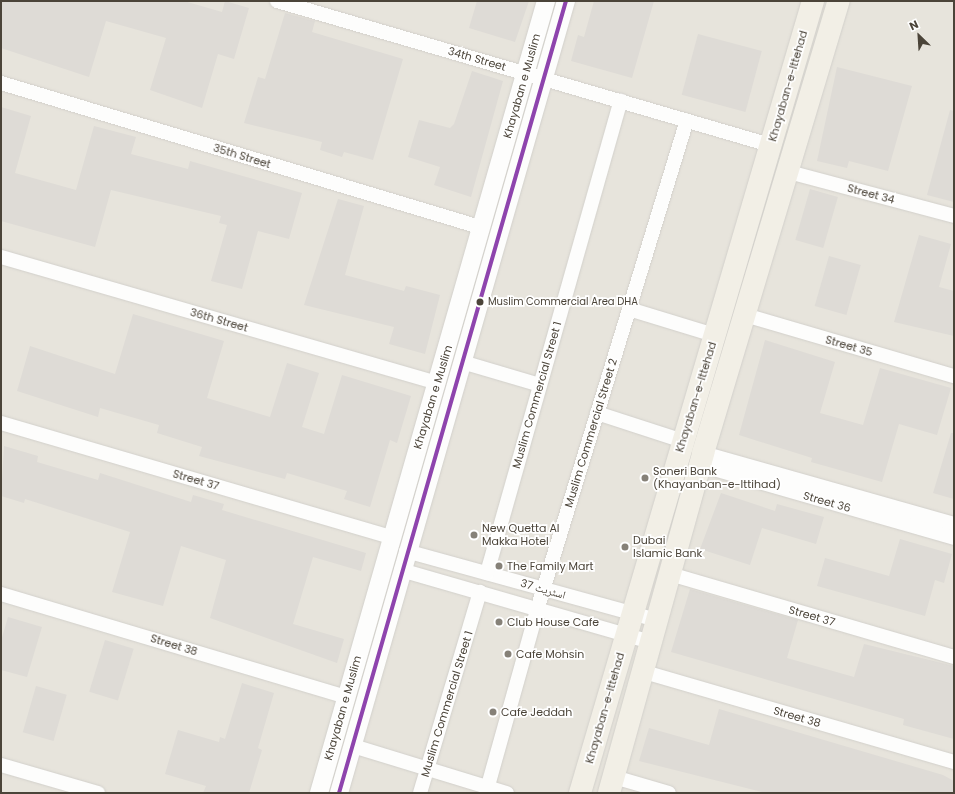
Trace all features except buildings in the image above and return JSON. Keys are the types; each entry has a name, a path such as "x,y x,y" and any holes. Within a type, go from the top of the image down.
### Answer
{"main road":[{"name":"Khayaban-e-Ittehad","path":"580,793 625,635 813,1"},
{"name":"Khayaban-e-Ittehad","path":"611,785 701,459 839,1"}],"street":[{"name":"34th Street","path":"276,1 770,145"},
{"name":"Khayaban e Muslim","path":"319,793 392,537 420,472 462,362 483,294 534,76 546,1"},
{"name":"Khayaban e Muslim","path":"339,793 402,570 438,383 483,228 534,76 566,1"},
{"name":"35th Street","path":"1,83 483,228"},
{"name":"Muslim Commercial Street 1","path":"487,573 621,101"},
{"name":"Muslim Commercial Street 2","path":"487,790 537,610 687,120"},
{"name":"Street 34","path":"788,172 954,216"},
{"name":"36th Street","path":"1,257 438,383"},
{"path":"465,290 483,294"},
{"path":"629,309 714,335"},
{"name":"Street 35","path":"745,315 954,376"},
{"path":"462,362 540,385"},
{"path":"597,413 683,441"},
{"name":"Street 37","path":"1,423 392,537"},
{"name":"Street 36","path":"701,459 954,524"},
{"name":"Street 36","path":"701,459 954,538"},
{"name":"اسٹریٹ 37","path":"406,551 656,620"},
{"path":"402,570 650,642"},
{"name":"Street 37","path":"670,574 954,657"},
{"name":"Muslim Commercial Street 1","path":"420,793 480,592"},
{"name":"Street 38","path":"1,594 346,697"},
{"path":"359,652 377,657"},
{"name":"Street 38","path":"641,672 954,762"},
{"path":"352,746 487,790 507,793"},
{"path":"1,765 98,793"},
{"path":"611,785 669,793"}],"shaded area":[{"path":"1,1 954,1 954,793 1,793"}],"transit line":[{"path":"339,793 566,1"}],"place":[{"name":"Muslim Commercial Area DHA","path":"480,302"},
{"name":"Soneri Bank (Khayanban-e-Ittihad)","path":"645,478"},
{"name":"New Quetta Al Makka Hotel","path":"474,535"},
{"name":"Dubai Islamic Bank","path":"625,547"},
{"name":"The Family Mart","path":"499,566"},
{"name":"Club House Cafe","path":"499,622"},
{"name":"Cafe Mohsin","path":"508,654"},
{"name":"Cafe Jeddah","path":"493,712"}]}
